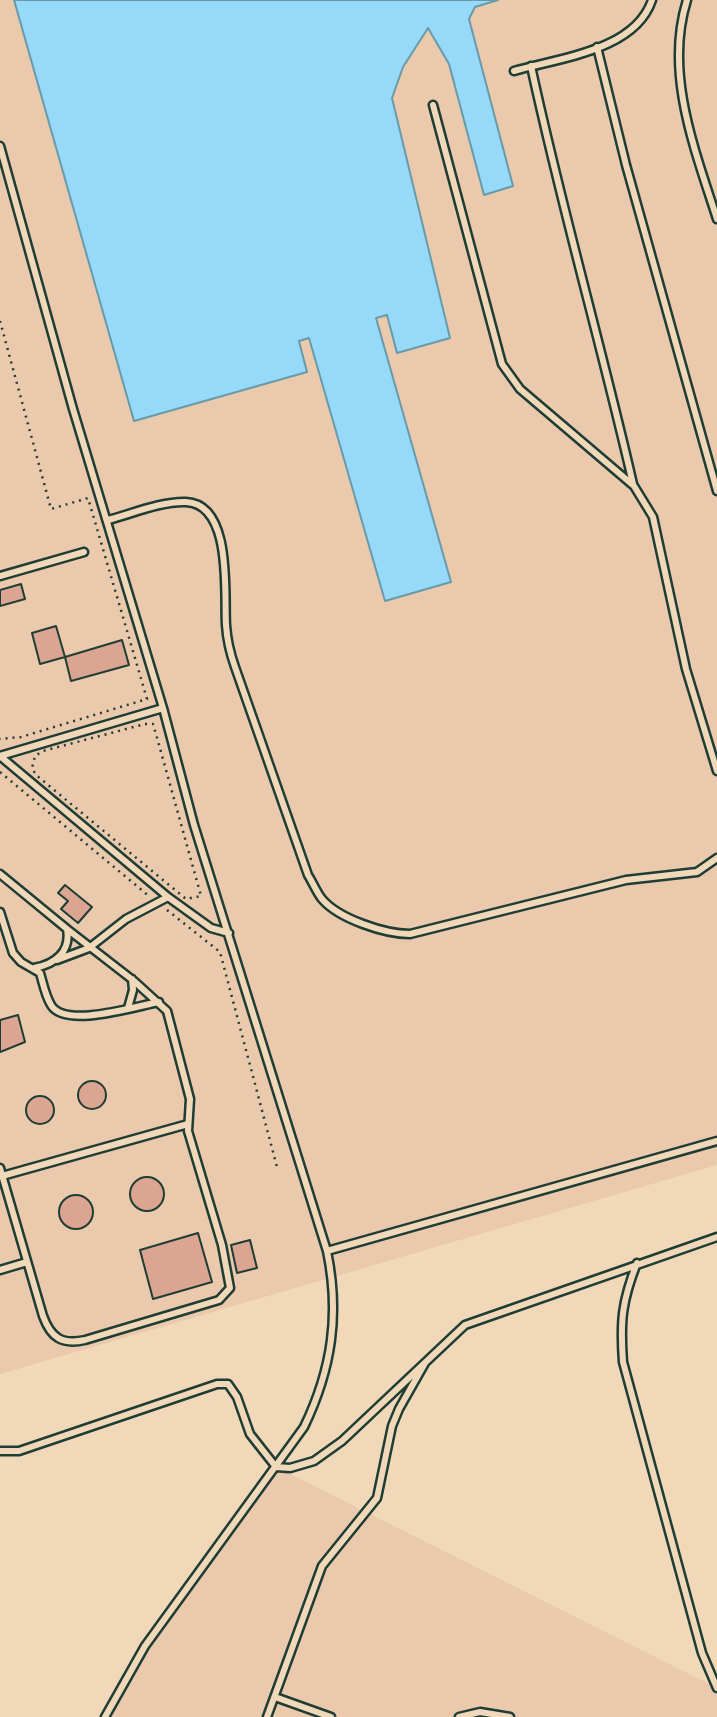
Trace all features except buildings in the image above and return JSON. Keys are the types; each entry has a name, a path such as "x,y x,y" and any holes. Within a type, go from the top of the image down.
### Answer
{"lane":[{"path":"514,71 615,40 637,25 652,0"},
{"path":"687,0 678,45 679,73 688,122 717,219"},
{"path":"597,47 619,140 717,491"},
{"path":"531,66 564,211 592,310 634,486"},
{"path":"433,105 502,365 511,381 634,486 653,517 686,669 717,771"},
{"path":"0,146 73,409 163,708 194,825 327,1251 335,1317 331,1351 320,1395 304,1427 145,1646 105,1717"},
{"path":"108,520 186,502 199,505 213,521 221,539 225,563 226,624 231,657 309,875 323,900 338,911 381,932 410,934 626,880 696,872 717,858"},
{"path":"0,576 84,552"},
{"path":"0,756 163,708"},
{"path":"0,756 168,897 211,928 229,933"},
{"path":"0,874 132,979 167,1011 190,1099 188,1124 230,1276 230,1289 219,1300 70,1343 49,1331 0,1168"},
{"path":"34,968 90,947 126,919 160,904 168,897"},
{"path":"0,912 13,953 21,962 40,973 51,1005 63,1014 93,1015 159,1002"},
{"path":"55,961 67,944 67,929"},
{"path":"128,1008 133,990 132,979"},
{"path":"2,1176 188,1124"},
{"path":"327,1251 717,1141"},
{"path":"0,1451 19,1451 217,1384 228,1384 237,1398 250,1434 276,1467 290,1468 314,1461 342,1441 465,1325 487,1315 717,1237"},
{"path":"0,1270 27,1262"},
{"path":"637,1263 624,1295 620,1322 623,1362 702,1653 717,1688"},
{"path":"267,1717 322,1566 377,1498 399,1409 429,1357"},
{"path":"275,1697 331,1717"},
{"path":"459,1717 480,1712 510,1717"}],"path":[{"path":"0,321 51,509 88,498 147,699 21,737 0,738"},
{"path":"153,724 201,896 186,899 36,775 31,762 35,756 57,747 153,724"},
{"path":"0,772 220,952 277,1167"}],"shaded area":[{"path":"0,0 14,0 134,421 307,372 299,340 309,337 385,601 451,582 376,317 387,314 450,338 392,98 403,67 428,27 449,64 484,195 513,185 469,19 475,7 498,0 717,0 717,1165 0,1374"},
{"path":"276,1467 717,1688 717,1717 105,1717 145,1646"}],"water":[{"path":"14,0 498,0 475,7 469,19 513,186 484,195 449,64 428,28 403,67 392,98 450,338 397,353 387,315 376,318 451,582 385,601 309,338 299,341 307,372 134,421"}]}
